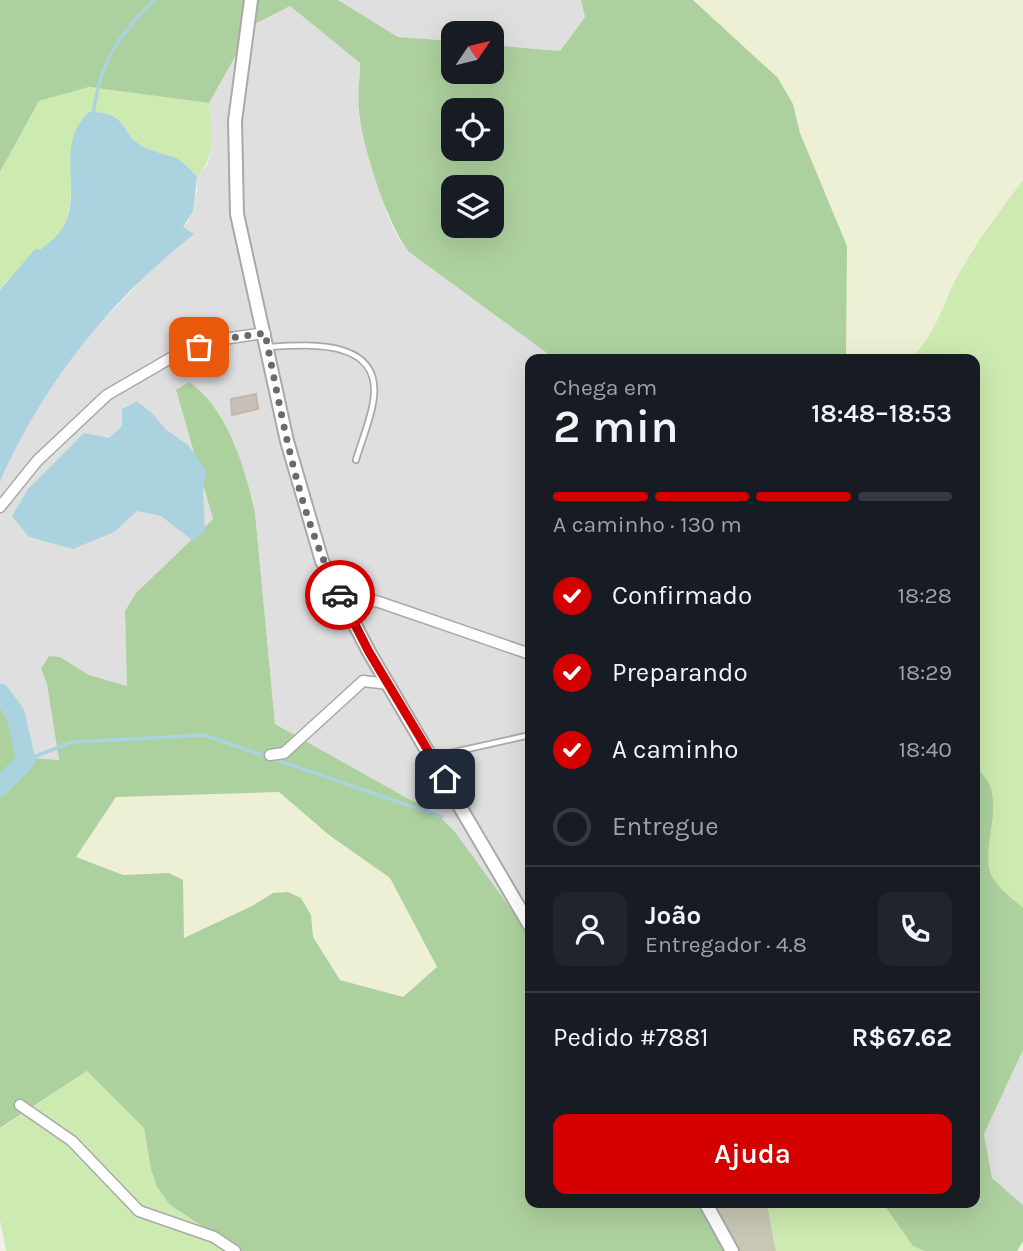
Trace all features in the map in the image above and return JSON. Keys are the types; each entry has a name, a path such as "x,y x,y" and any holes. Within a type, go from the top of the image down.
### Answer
{"street":[{"path":"251,0 235,121 237,214 287,441 322,561 388,684 525,917"},
{"path":"0,507 37,461 107,395 176,355 223,339 265,333"},
{"path":"338,593 379,601 525,652"},
{"path":"270,755 284,754 363,681 388,684"},
{"path":"20,1105 72,1141 139,1211 214,1237 235,1251"},
{"path":"708,1208 732,1251"}],"lane":[{"path":"268,348 302,345 338,347 354,353 365,362 374,390 373,407 356,460"},
{"path":"432,757 525,736"}],"shaded area":[{"path":"338,0 581,0 585,17 560,51 504,46 504,21 441,21 441,40 398,37"},
{"path":"693,0 1023,0 1023,180 973,249 956,277 931,335 914,354 846,354 847,246 800,133 793,104 778,78"},
{"path":"290,6 360,63 358,110 388,217 398,238 409,252 548,354 525,354 525,928 439,816 275,724 255,513 189,382 176,390 213,519 136,593 124,624 128,642 127,686 89,675 60,657 41,669 47,684 59,760 18,757 0,690 0,449 77,341 133,290 189,220 197,191 197,177 208,164 211,145 209,103 253,25"},
{"path":"279,792 329,835 390,878 437,967 403,997 340,980 313,937 311,915 273,893 252,906 184,938 182,880 123,875 75,857 117,796"},
{"path":"1023,1050 1023,1205 992,1178 984,1134"},
{"path":"704,1208 768,1208 776,1251 733,1251"}],"green space":[{"path":"0,0 338,0 398,37 441,40 441,84 504,84 504,46 560,51 585,17 581,0 693,0 778,78 793,104 800,133 847,246 846,354 548,354 409,252 392,223 365,145 358,106 360,63 290,6 253,25 209,103 89,87 39,101 0,172"},
{"path":"89,87 209,103 211,142 208,160 197,177 178,159 138,143 119,120 103,113 89,112 79,124 74,137 71,196 64,225 51,243 15,273 0,290 0,172 39,101"},
{"path":"1023,180 1023,908 1000,887 990,872 990,798 980,773 980,354 914,354 926,341 958,275"},
{"path":"189,382 203,394 224,423 246,477 255,513 275,724 439,816 455,832 525,928 525,1208 704,1208 733,1251 240,1251 170,1205 157,1187 151,1170 144,1128 87,1071 0,1128 0,690 18,757 59,760 47,684 41,669 49,656 60,657 89,675 127,686 125,611 136,593 213,519 176,390","holes":["279,792 329,835 390,878 437,967 403,997 340,980 313,937 311,915 301,898 288,892 273,893 252,906 184,938 183,880 169,873 123,875 76,857 116,797"]},
{"path":"980,773 986,778 993,803 988,859 990,872 1000,887 1023,908 1023,1050 984,1134 992,1178 1023,1205 1023,1241 1017,1251 925,1251 913,1246 886,1208 980,1208"},
{"path":"87,1071 144,1128 151,1171 157,1187 170,1205 240,1251 6,1251 0,1220 0,1129"},
{"path":"768,1208 886,1208 913,1245 925,1251 776,1251"}],"water":[{"path":"89,112 112,116 138,143 178,159 197,177 193,211 183,227 194,234 134,287 82,346 37,410 0,481 0,290 35,249 40,250 56,237 63,227 71,198 70,154 73,139 78,125"},
{"path":"137,401 154,415 165,429 188,445 206,470 203,492 205,531 193,541 161,516 137,511 114,532 73,549 29,537 12,516 28,489 84,433 109,438 122,426 122,409"}],"building":[{"path":"256,394 258,409 232,415 231,399"}],"waterway":[{"path":"93,115 100,80 112,52 130,26 154,0"},
{"path":"0,693 15,713 26,760 0,787"},
{"path":"26,760 72,742 204,735 442,817"}],"way so far":[{"path":"199,347 223,339 265,333 287,441 322,561 340,595"}],"route":[{"path":"340,595 369,652 445,779"}]}
